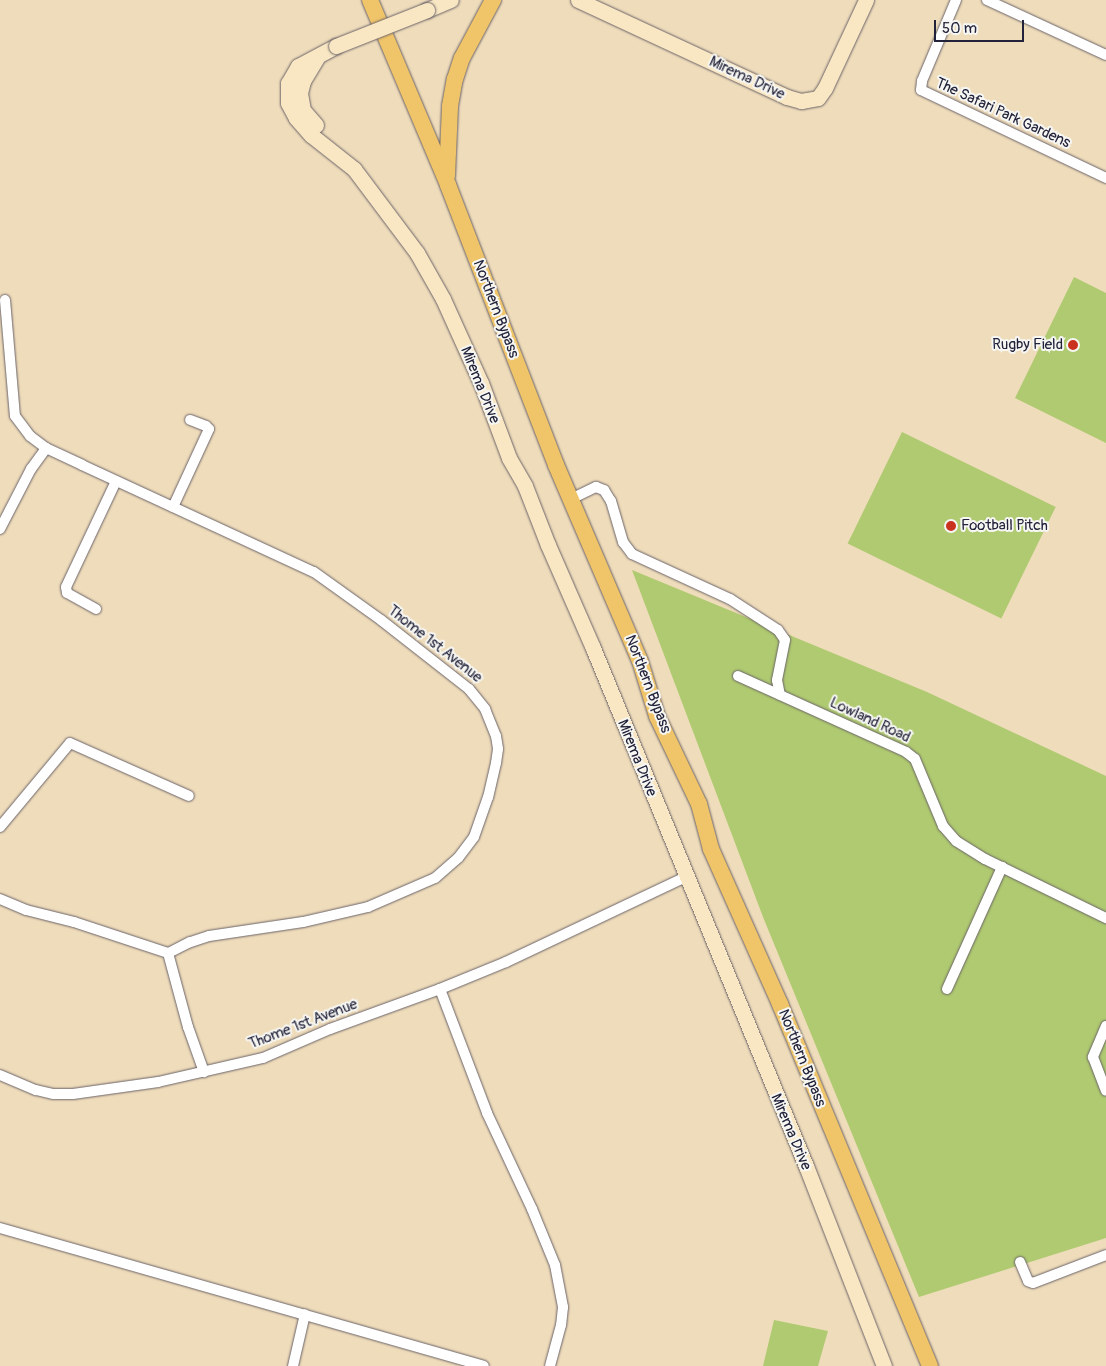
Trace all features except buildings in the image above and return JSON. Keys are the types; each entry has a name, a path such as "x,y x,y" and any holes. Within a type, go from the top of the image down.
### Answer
{"main road":[{"name":"Northern Bypass","path":"370,0 448,185 556,465 640,661 656,716 699,804 711,849 780,1004 930,1366"},
{"path":"448,185 447,145 455,79 462,58 493,0"}],"street":[{"name":"Mirema Drive","path":"451,0 336,46 318,56 301,87 300,93 303,110 355,166 354,169 413,246 443,299 481,383 509,458 525,486 806,1166 884,1366"},
{"name":"Mirema Drive","path":"578,0 787,97 801,101 818,98 825,88 866,0"},
{"name":"The Safari Park Gardens","path":"956,0 922,81 921,90 1106,178"},
{"path":"987,0 1106,55"},
{"name":"Thome 1st Avenue","path":"5,300 15,416 30,436 46,448 314,572 454,676 478,698 492,722 498,749 488,797 474,837 458,858 435,878 368,907 303,922 209,936 190,942 168,953"},
{"path":"173,507 209,429 190,420"},
{"path":"0,529 30,469 46,448"},
{"path":"96,609 67,593 66,587 116,481"},
{"path":"571,499 596,488 604,490 611,502 623,542 632,554 730,599 778,630 785,640 777,680 780,695"},
{"name":"Lowland Road","path":"738,676 906,752 915,760 947,832 975,854 1106,918"},
{"path":"0,827 70,743 189,796"},
{"path":"947,989 1002,868"},
{"name":"Thome 1st Avenue","path":"0,1075 36,1090 54,1094 103,1091 204,1072 263,1058 330,1029 440,989 506,962 686,877"},
{"path":"0,899 26,910 74,922 168,953 188,1027 204,1072"},
{"path":"440,989 487,1113 532,1208 555,1265 563,1308 561,1325 550,1366"},
{"path":"1106,1026 1093,1057 1106,1091"},
{"path":"0,1228 484,1366"},
{"path":"1020,1262 1028,1281 1033,1283 1106,1255"},
{"path":"293,1366 305,1314"}],"green space":[{"name":"Rugby Field","path":"1074,277 1106,293 1106,443 1015,398"},
{"name":"Football Pitch","path":"902,432 1056,507 1001,618 848,543"},
{"path":"632,570 927,692 1106,776 1106,1238 919,1297 763,917"},
{"path":"774,1320 828,1331 818,1366 763,1366"}],"place":[{"name":"Rugby Field","path":"1073,345"},
{"name":"Football Pitch","path":"951,526"}]}
